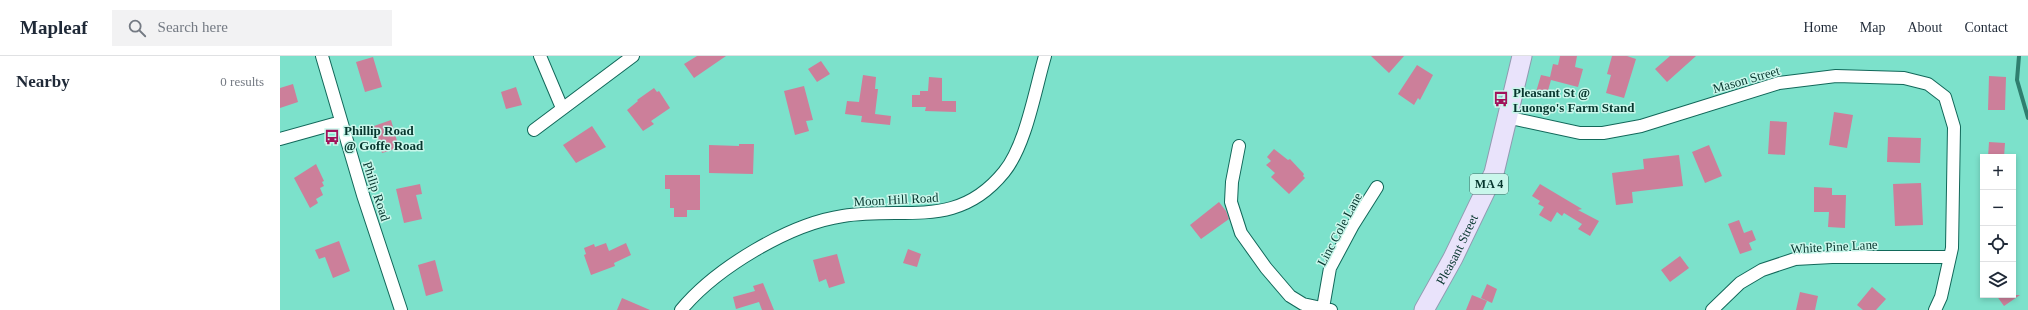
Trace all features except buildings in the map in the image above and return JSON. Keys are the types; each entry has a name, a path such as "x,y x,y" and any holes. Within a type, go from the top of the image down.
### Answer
{"main road":[{"name":"Pleasant Street","path":"1423,307 1453,258 1494,173 1506,117 1522,56"}],"street":[{"name":"Philip Road","path":"322,56 340,122 401,310"},
{"path":"540,56 562,108"},
{"path":"534,130 633,56"},
{"name":"Moon Hill Road","path":"681,310 706,285 740,260 769,242 806,225 826,219 861,214 932,213 959,206 984,192 1004,172 1020,142 1045,56"},
{"name":"Mason Street","path":"1506,117 1580,133 1603,132 1641,126 1779,83 1836,76 1904,78 1928,84 1945,97 1954,127 1954,205 1952,248 1941,297 1935,310"},
{"path":"280,139 340,122"},
{"name":"Linc Cole Lane","path":"1239,146 1232,182 1231,202 1241,233 1266,268 1290,296 1303,304 1327,309 1330,268 1377,187"},
{"name":"White Pine Lane","path":"1712,310 1740,283 1756,273 1795,259 1832,257 1950,257"}],"waterway":[{"path":"2019,56 2017,80 2028,118"}],"place":[{"name":"Pleasant St @ Luongo's Farm Stand","path":"1501,99"},
{"name":"Phillip Road @ Goffe Road","path":"332,137"}]}
